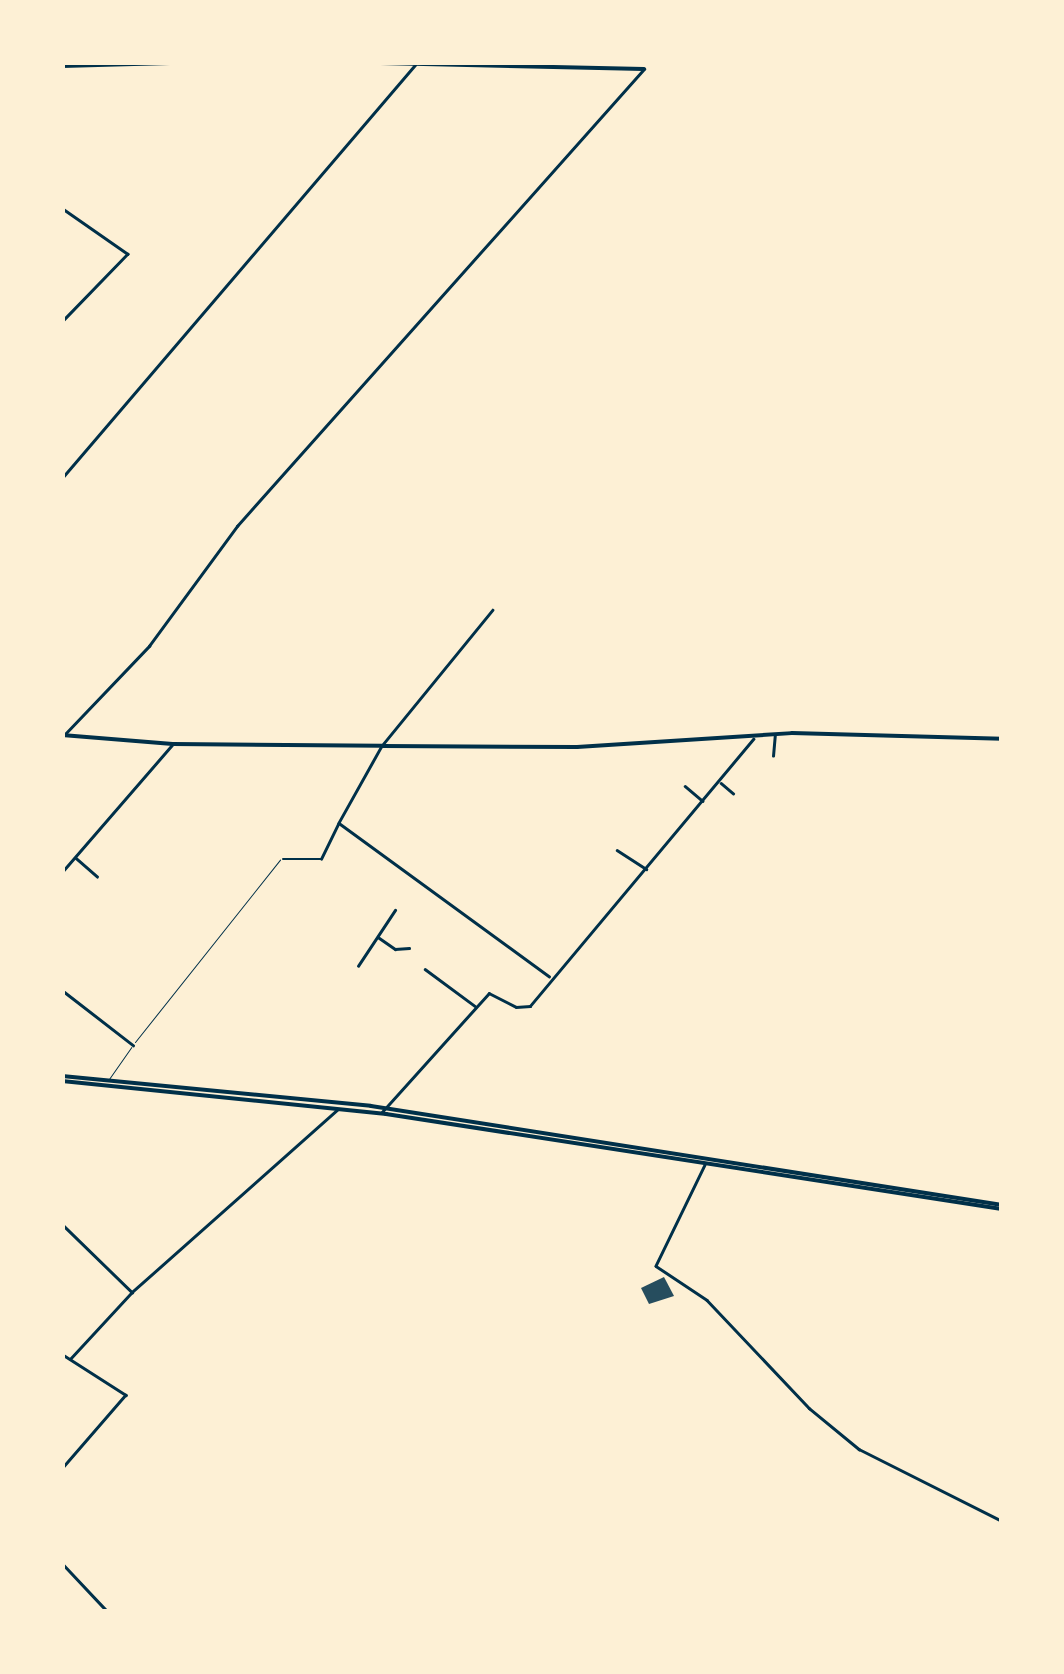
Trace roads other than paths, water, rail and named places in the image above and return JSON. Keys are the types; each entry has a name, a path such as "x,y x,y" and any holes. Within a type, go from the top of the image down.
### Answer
{"street":[{"path":"62,66 206,62"},
{"path":"337,62 644,69"},
{"path":"62,478 416,64"},
{"path":"63,735 149,646 241,529 237,526 644,69"},
{"path":"62,208 128,254 62,322"},
{"path":"283,859 322,858 382,746 492,610"},
{"path":"63,735 172,744 382,746 577,746 754,734 1002,739"},
{"path":"380,1114 494,992 527,1008 704,802 754,734"},
{"path":"772,756 775,734"},
{"path":"62,872 172,744"},
{"path":"720,782 732,794"},
{"path":"684,786 704,802"},
{"path":"339,823 552,978"},
{"path":"617,850 647,870"},
{"path":"75,857 96,876"},
{"path":"358,966 395,910"},
{"path":"377,936 395,948 408,948"},
{"path":"424,970 476,1007"},
{"path":"62,990 132,1046"},
{"path":"62,1079 380,1114 705,1166 1002,1207"},
{"path":"104,1085 385,1108 1002,1207"},
{"path":"70,1359 132,1292 338,1109"},
{"path":"705,1166 656,1266 707,1300 809,1408 859,1449 1002,1521"},
{"path":"62,1224 132,1292"},
{"path":"62,1354 126,1395 62,1469"},
{"path":"62,1563 108,1612"}],"lane":[{"path":"104,1085 267,870 283,859"}]}
